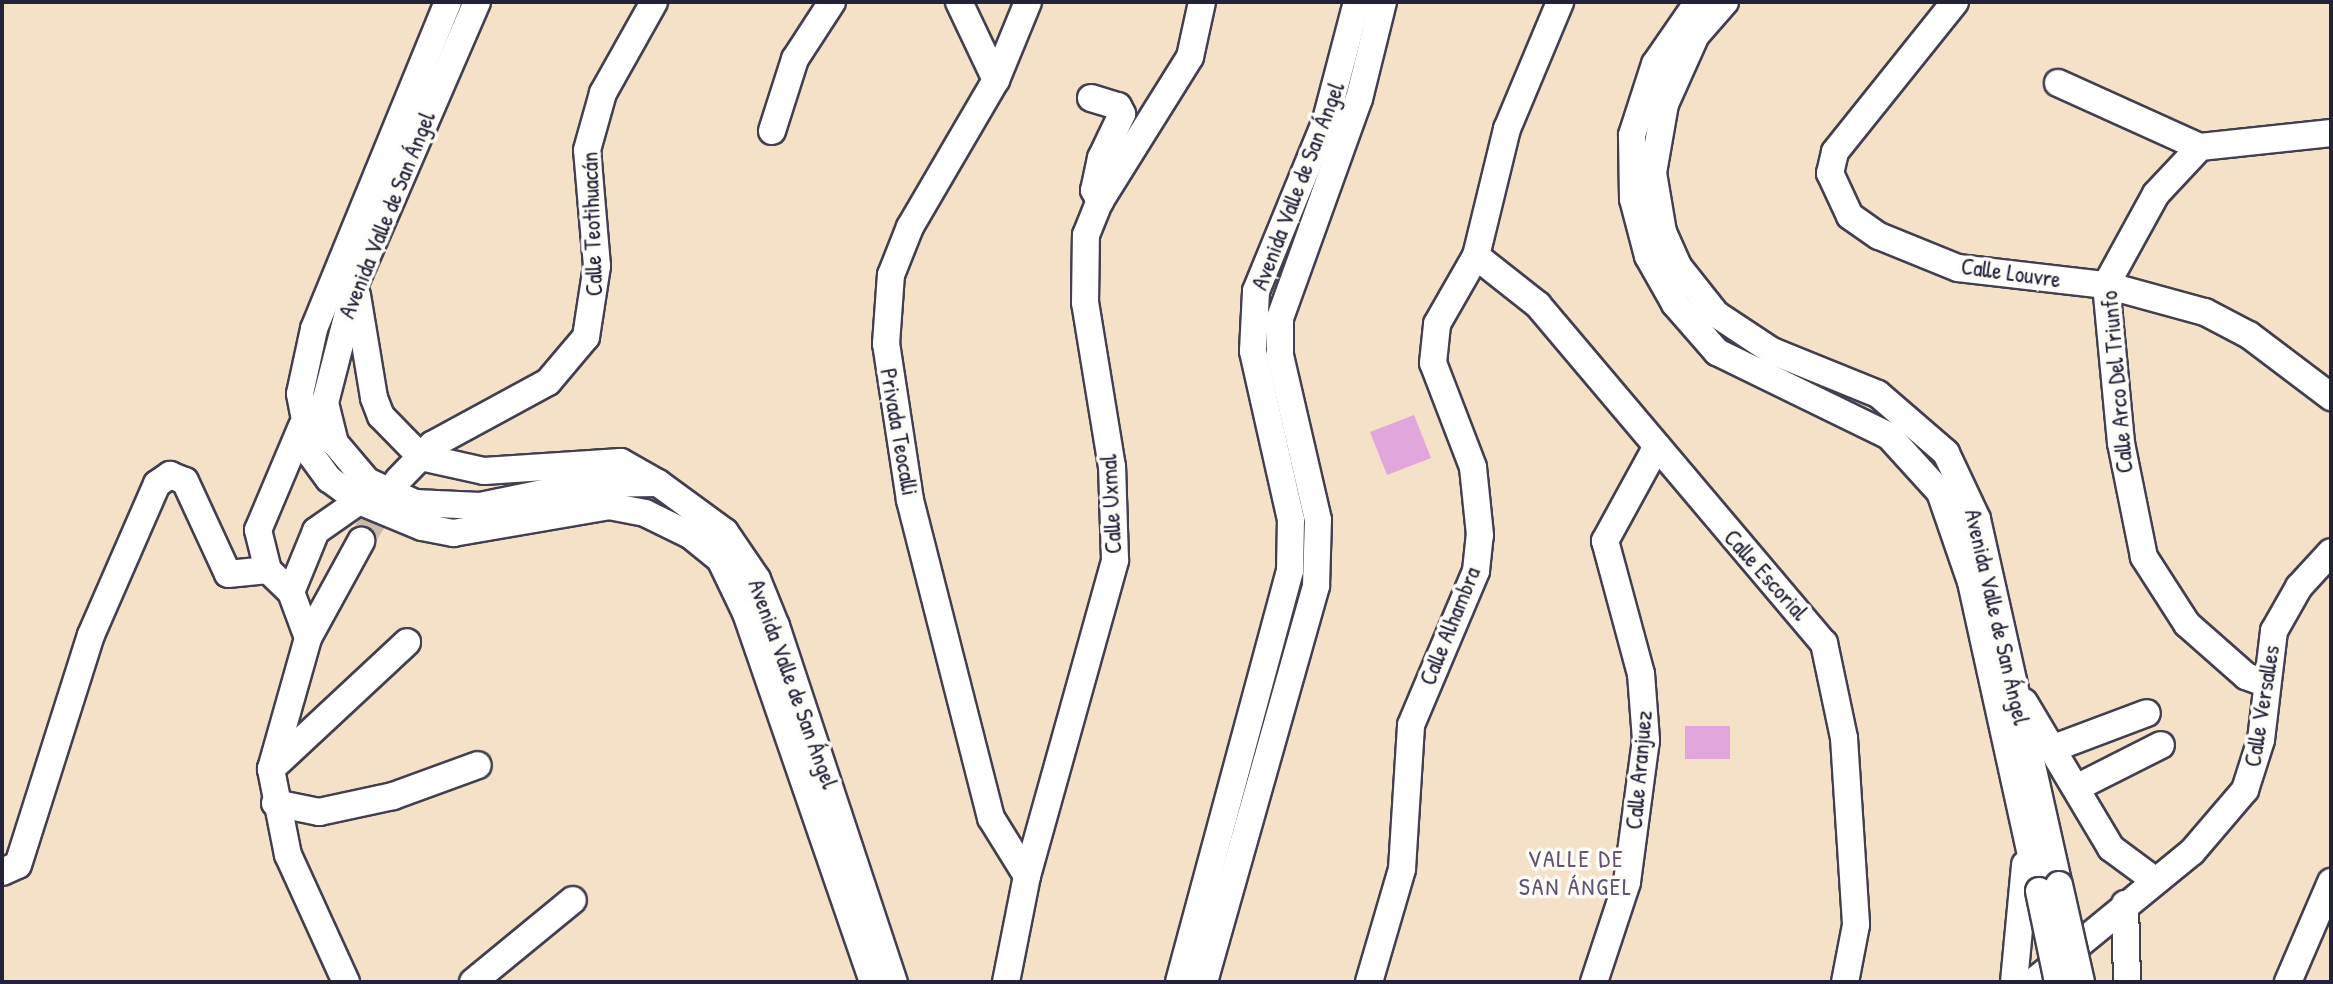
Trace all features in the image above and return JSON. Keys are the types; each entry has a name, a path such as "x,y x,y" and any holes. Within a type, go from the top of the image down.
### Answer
{"street":[{"name":"Avenida Valle de San Ángel","path":"477,2 356,282 325,403 323,450 329,479 359,501 392,517 453,533 609,506 725,532 757,579 894,982"},
{"name":"Calle Teotihuacán","path":"398,480 432,445 548,382 586,337 597,266 587,150 603,93 654,2"},
{"path":"772,131 795,59 832,2"},
{"path":"958,2 996,80"},
{"name":"Privada Teocalli","path":"1027,876 991,818 910,500 886,344 891,275 910,227 996,80 1028,2"},
{"name":"Calle Uxmal","path":"1006,982 1027,876 1115,560 1112,467 1082,268 1100,201 1190,57 1202,2"},
{"name":"Avenida Valle de San Ángel","path":"1179,982 1290,571 1291,520 1253,351 1256,291 1326,120 1357,2"},
{"name":"Avenida Valle de San Ángel","path":"1204,982 1317,586 1318,520 1280,355 1280,318 1359,99 1383,2"},
{"name":"Calle Alhambra","path":"1369,982 1402,869 1411,725 1476,570 1480,535 1473,467 1433,363 1445,303 1476,256 1507,129 1560,2"},
{"name":"Avenida Valle de San Ángel","path":"1698,2 1655,64 1632,135 1633,199 1648,256 1675,304 1717,352 1738,368 1889,436 1940,492 1971,582 2028,842 2049,888 2081,982"},
{"name":"Avenida Valle de San Ángel","path":"1726,2 1696,35 1665,104 1653,173 1668,243 1696,294 1737,330 1772,351 1878,394 1933,437 1977,519 2015,688 2049,888 2058,982"},
{"name":"Calle Louvre","path":"1955,2 1850,128 1830,173 1836,196 1879,236 1958,268 2106,285 2165,298 2231,323 2331,397"},
{"name":"Avenida Valle de San Ángel","path":"445,10 328,283 306,365 302,426 323,450 367,481 435,508 480,506 587,484 658,483 698,526 720,559 746,612 873,982"},
{"path":"445,10 465,29"},
{"path":"2058,83 2200,147 2331,133"},
{"path":"1091,98 1118,106 1122,114 1101,158 1094,190 1100,201"},
{"name":"Calle Arco Del Triunfo","path":"2200,147 2156,194 2106,285 2120,443 2144,557 2187,624 2246,676 2265,682"},
{"name":"Calle Escorial","path":"1476,256 1538,306 1657,446 1738,548 1815,630 1832,662 1856,925 1845,982"},
{"path":"356,282 374,398 389,426 421,457 484,471 621,461 648,472 658,483"},
{"path":"302,426 258,530 268,570 291,592 308,638"},
{"name":"Calle Aranjuez","path":"1594,982 1627,881 1646,740 1641,674 1605,541 1621,502 1657,446"},
{"path":"2,872 18,865 91,635 157,484 170,475 185,481 228,574 268,570"},
{"path":"291,592 316,531 359,501"},
{"path":"346,982 288,855 275,803 271,769 308,638 361,541"},
{"name":"Calle Versalles","path":"2153,879 2192,852 2245,790 2261,740 2265,682 2274,631 2300,587 2331,552"},
{"path":"271,769 407,642"},
{"path":"2015,688 2054,748 2111,848 2153,879 2033,982"},
{"path":"2054,748 2147,713"},
{"path":"2076,788 2161,745"},
{"path":"275,803 319,812 393,796 478,765"},
{"path":"2014,982 2028,842"},
{"path":"2288,982 2331,882"},
{"path":"473,982 573,900"},
{"path":"2125,904 2127,982"}],"building":[{"path":"1414,415 1431,458 1387,475 1370,432"},
{"path":"1685,726 1730,726 1730,759 1685,759"}],"tunnel":[{"path":"361,541 391,492"}],"district":[{"name":"VALLE DE SAN ÁNGEL","path":"1576,873"}]}
